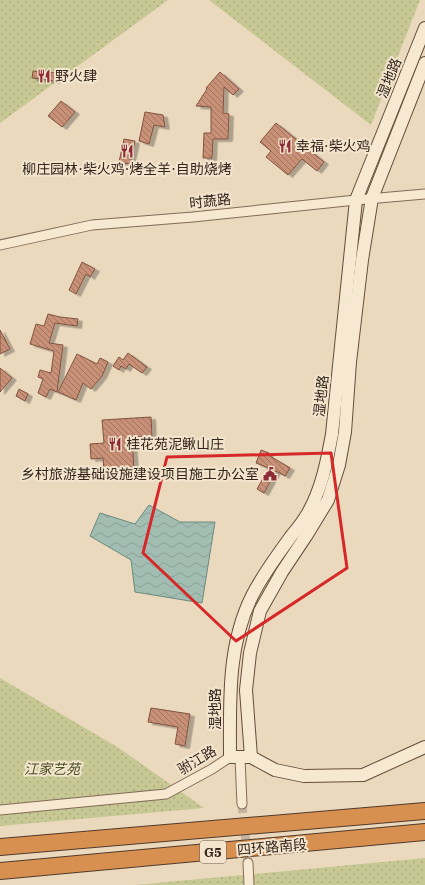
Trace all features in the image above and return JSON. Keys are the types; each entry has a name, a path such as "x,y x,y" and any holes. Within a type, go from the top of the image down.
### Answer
{"highway":[{"name":"四环路南段","path":"0,847 425,811"},
{"name":"四环路南段","path":"0,871 425,832"}],"street":[{"name":"湿地路","path":"240,757 230,688 232,660 241,622 252,595 275,559 308,513 319,489 327,463 332,434 356,200 425,28"},
{"name":"湿地路","path":"240,757 250,653 260,612 282,572 328,500 339,465 345,432 350,362 362,260 372,198 425,63"},
{"name":"时蔬路","path":"0,245 92,225 193,217 372,198 425,194"},
{"path":"242,804 240,757 275,770 304,776 363,775 425,747"},
{"name":"驸江路","path":"0,810 166,794 212,769 240,757"},
{"path":"248,863 249,885"}],"highlighted area":[{"path":"331,453 347,568 236,641 143,553 167,457"}],"green space":[{"path":"0,0 168,0 0,123"},
{"path":"209,0 420,0 371,125"},
{"name":"江家艺苑","path":"0,678 119,748 204,808 0,826"},
{"path":"425,858 425,885 135,885"}],"water":[{"path":"149,505 180,522 215,522 202,603 135,592 131,560 90,536 100,513 135,524"}],"building":[{"name":"野火肆","path":"33,71 56,73 55,81 32,78"},
{"path":"220,72 239,89 233,95 224,87 223,113 229,114 228,139 213,139 212,158 203,158 204,133 211,133 211,107 196,106 207,89 206,88"},
{"path":"61,101 75,112 62,127 48,116"},
{"path":"145,112 163,115 165,127 154,125 149,144 139,141"},
{"name":"幸福·柴火鸡","path":"276,123 324,162 317,171 302,159 288,175 266,157 271,151 260,142"},
{"name":"柳庄园林·柴火鸡·烤全羊·自助烧烤","path":"124,139 135,141 130,164 119,162"},
{"path":"82,262 95,269 90,277 86,274 76,294 69,290"},
{"path":"48,314 78,319 77,326 55,323 49,343 63,345 57,392 50,389 46,397 38,393 43,379 38,377 40,370 51,373 54,351 30,344 36,324 44,326"},
{"path":"0,330 10,349 0,354"},
{"path":"128,353 147,367 142,373 129,364 126,369 121,366 119,370 113,366 119,357 123,360"},
{"path":"77,354 97,364 100,358 108,362 102,376 91,389 83,383 76,400 58,392"},
{"path":"0,368 12,378 0,392"},
{"path":"19,389 28,394 25,401 16,396"},
{"name":"桂花苑泥鳅山庄","path":"151,417 152,436 132,437 134,470 104,472 103,458 91,459 90,444 104,443 102,420"},
{"name":"乡村旅游基础设施建设项目施工办公室","path":"261,450 269,453 268,455 290,468 285,476 276,471 264,493 257,489 269,468 256,463"},
{"path":"151,708 190,714 185,746 175,744 178,727 148,722"}],"tunnel":[{"path":"242,804 248,863"}],"place":[{"name":"野火肆","path":"44,76"},
{"name":"幸福·柴火鸡","path":"285,146"},
{"name":"柳庄园林·柴火鸡·烤全羊·自助烧烤","path":"127,151"},
{"name":"桂花苑泥鳅山庄","path":"115,444"},
{"name":"乡村旅游基础设施建设项目施工办公室","path":"270,474"}]}
